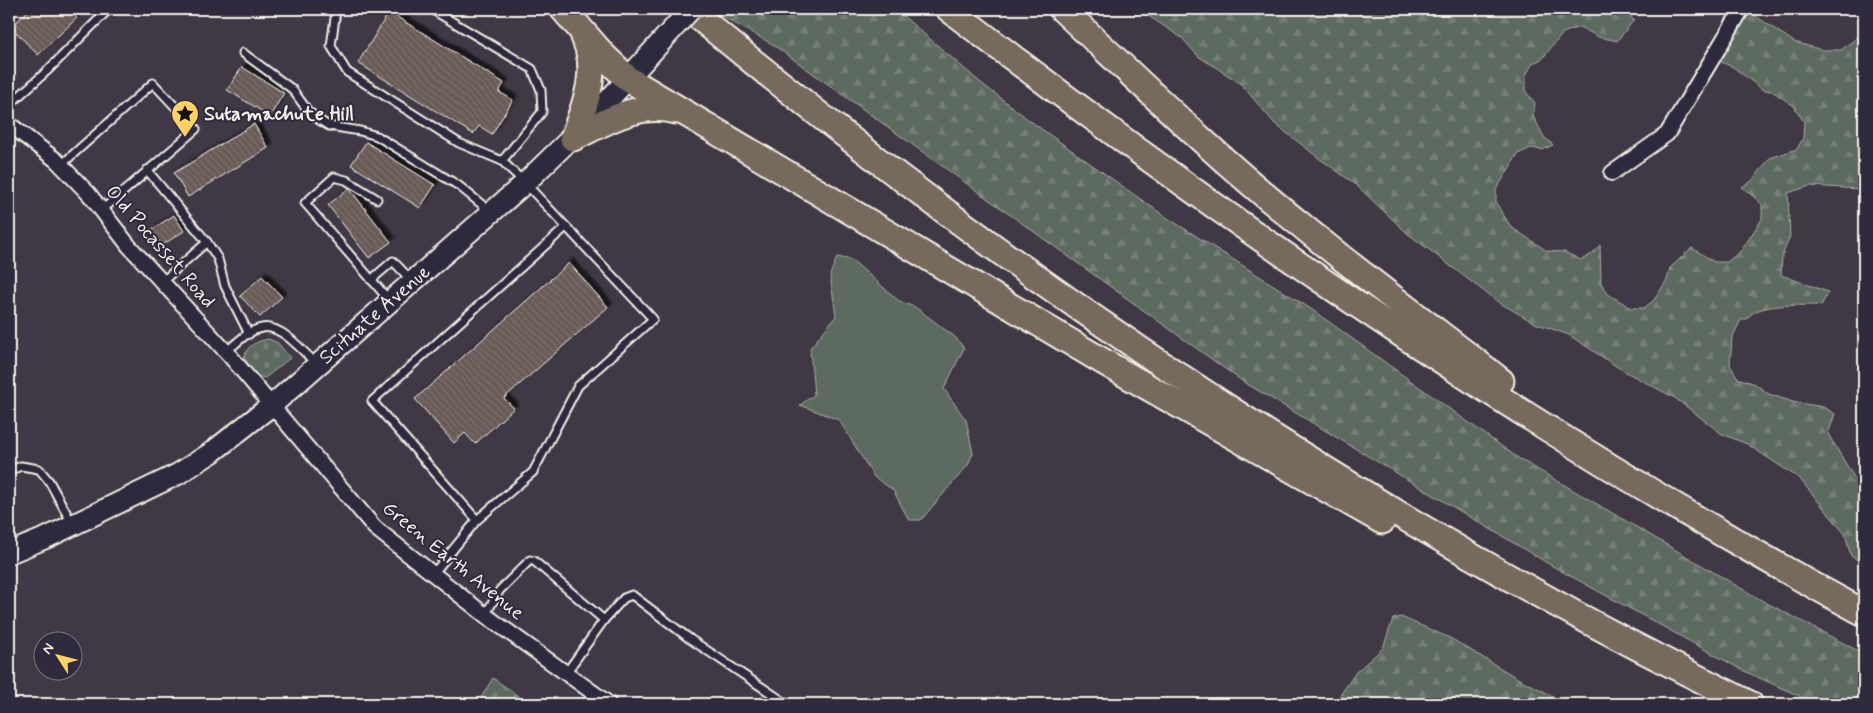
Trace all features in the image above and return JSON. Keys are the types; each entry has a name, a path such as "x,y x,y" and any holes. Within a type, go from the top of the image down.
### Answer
{"highway":[{"path":"690,9 878,160 1007,256 1139,348 1348,482 1549,598 1750,704"},
{"path":"949,9 1108,130 1291,259 1433,355 1571,442 1709,525 1864,612"},
{"path":"1062,9 1180,120 1259,190 1328,248 1505,385 1571,442"},
{"path":"567,14 604,56 628,79 692,118 1113,367 1343,500 1464,565 1549,598"},
{"path":"567,14 587,45 592,69 590,89 572,138"},
{"path":"572,138 620,115 640,109 666,109 692,118"}],"main road":[{"name":"Scituate Avenue","path":"9,553 74,525 178,474 211,453 272,405 525,183 572,138 628,79 690,9"}],"street":[{"path":"1612,173 1668,134 1742,9"},
{"name":"Old Pocasset Road","path":"9,124 61,165 89,194 129,246 163,281 272,405"},
{"name":"Green Earth Avenue","path":"272,405 375,528 485,615 609,704"}],"lane":[{"path":"9,106 110,9"},
{"path":"339,9 336,11 331,46 346,72 459,143 502,161 653,319 578,386 533,472 477,520 432,574"},
{"path":"431,9 532,69 541,90 542,112 502,161"},
{"path":"243,53 292,89 308,111 319,120 329,126 377,136 459,186 493,213"},
{"path":"61,165 153,83 196,129 102,211"},
{"path":"147,170 218,259 225,286 248,334"},
{"path":"377,199 346,180 334,176 306,203 391,302"},
{"path":"477,520 372,401 566,227"},
{"path":"163,281 206,242"},
{"path":"372,280 393,261 413,282"},
{"path":"226,352 248,334 261,328 269,327 293,340 318,366"},
{"path":"9,471 21,466 38,469 49,481 74,525"},
{"path":"485,615 500,590 530,560 534,561 604,620"},
{"path":"566,673 604,620 624,598 632,595 690,639 787,704"}],"green space":[{"path":"709,9 895,9 981,83 1033,123 1163,215 1311,309 1518,458 1763,601 1864,654 1864,704 1817,704 1744,671 1554,567 1242,381 772,44"},
{"path":"1138,9 1622,9 1634,20 1617,41 1599,37 1579,27 1563,33 1542,59 1533,63 1526,75 1526,92 1535,103 1533,116 1544,137 1553,145 1542,150 1531,148 1518,154 1496,190 1496,203 1511,227 1547,251 1564,252 1581,260 1592,254 1600,245 1601,283 1608,294 1631,308 1644,308 1654,300 1667,280 1670,268 1692,248 1714,262 1727,262 1741,251 1762,219 1762,204 1742,187 1752,181 1770,158 1797,149 1803,138 1804,122 1794,106 1772,91 1763,90 1733,67 1712,58 1745,9 1794,42 1822,50 1841,50 1859,36 1864,28 1864,187 1860,189 1810,186 1788,193 1790,236 1782,256 1781,275 1828,292 1821,306 1789,305 1769,307 1752,314 1747,319 1741,320 1732,338 1730,365 1738,378 1755,384 1769,394 1793,402 1823,407 1835,414 1828,434 1864,494 1864,564 1851,556 1845,534 1800,479 1747,444 1722,434 1675,398 1622,370 1569,335 1535,323 1498,302 1407,233 1355,184 1275,124 1240,83 1198,56 1182,38"},
{"path":"837,257 852,260 899,301 915,307 955,337 964,348 944,389 966,420 973,453 968,465 921,520 909,520 893,490 874,477 839,420 800,405 814,395 810,348 836,316 830,275"},
{"path":"269,339 278,343 290,358 265,378 257,376 244,358 247,350 253,344"},
{"path":"1401,617 1450,638 1519,679 1553,696 1538,704 1403,704 1400,702 1396,704 1334,704 1356,672 1383,648 1393,619"},
{"path":"493,678 529,704 477,704"}],"building":[{"path":"30,9 68,9 77,18 38,55 11,27"},
{"path":"389,12 504,83 499,92 513,100 492,134 479,126 473,134 358,63"},
{"path":"242,67 284,93 270,116 227,90"},
{"path":"254,124 268,148 188,197 174,173"},
{"path":"366,142 435,185 420,208 351,165"},
{"path":"349,188 391,242 369,258 328,205"},
{"path":"174,215 184,231 161,246 151,230"},
{"path":"569,263 608,307 504,398 514,408 475,444 465,433 454,443 415,399"},
{"path":"262,276 282,297 260,317 240,296"}],"place":[{"name":"Sutamachute Hill","path":"185,138"}]}
